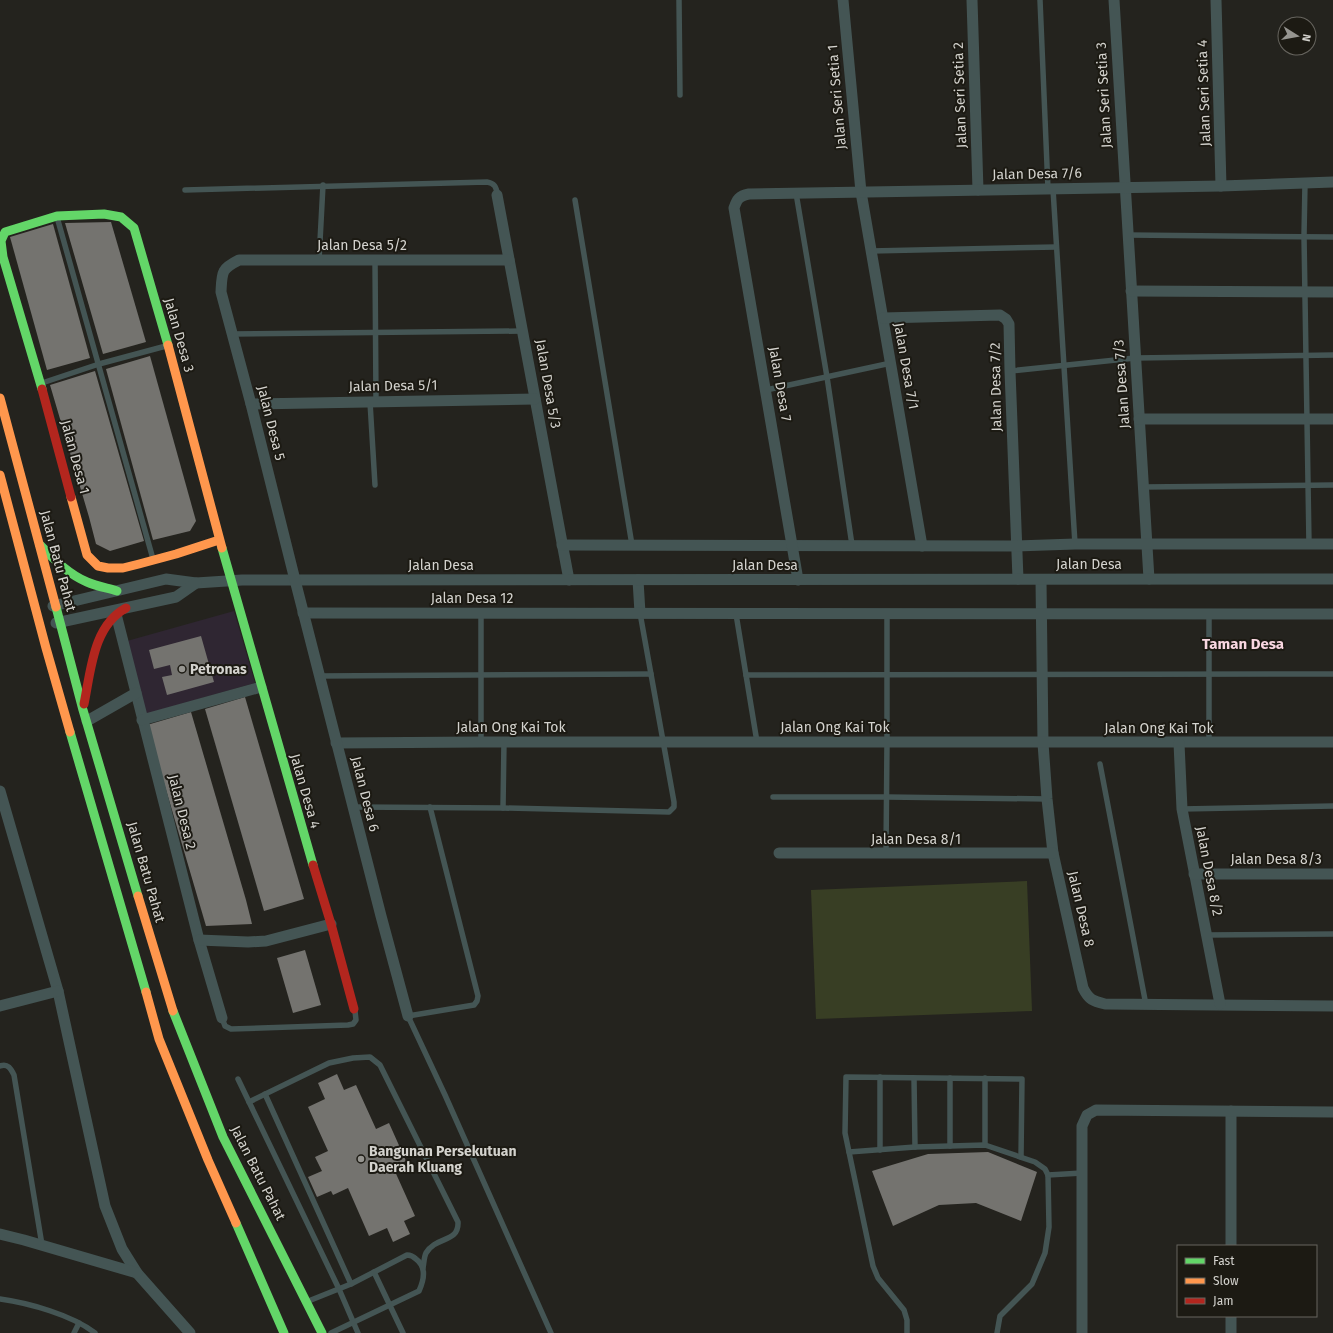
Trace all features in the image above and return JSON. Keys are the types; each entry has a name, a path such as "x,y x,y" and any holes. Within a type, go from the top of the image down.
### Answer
{"main road":[{"name":"Jalan Desa 3","path":"5,232 57,216 104,214 121,218 134,228 168,346 220,540 236,580"},
{"name":"Jalan Desa 1","path":"5,232 1,241 3,256 40,383 87,555 98,566 116,569 154,561 220,540"},
{"name":"Jalan Batu Pahat","path":"0,398 83,710 174,1016 223,1137 322,1333"},
{"path":"0,475 41,627 159,1039 208,1160 284,1333"},
{"path":"39,545 59,564 75,576 88,583 117,591"},
{"name":"Jalan Desa 4","path":"236,580 261,687 297,812 332,924 354,1009"},
{"path":"83,710 95,651 100,637 116,614 126,608"},
{"path":"272,1304 291,1333"}],"street":[{"name":"Jalan Seri Setia 1","path":"844,0 861,192"},
{"name":"Jalan Seri Setia 2","path":"972,0 978,190"},
{"name":"Jalan Seri Setia 3","path":"1114,0 1125,187"},
{"name":"Jalan Seri Setia 4","path":"1216,0 1221,186"},
{"name":"Jalan Desa 7/6","path":"741,196 748,194 1221,186 1333,182"},
{"name":"Jalan Desa 7/3","path":"1125,187 1149,579"},
{"name":"Jalan Desa 7/1","path":"861,192 922,546"},
{"name":"Jalan Desa 5/3","path":"498,195 569,580"},
{"name":"Jalan Desa 7","path":"741,196 736,201 734,208 798,580"},
{"name":"Jalan Desa 5/2","path":"222,274 228,266 239,260 509,260"},
{"name":"Jalan Desa 5","path":"222,274 221,292 295,580"},
{"path":"1131,292 1333,292"},
{"name":"Jalan Desa 7/2","path":"883,318 1000,315 1006,319 1009,324 1018,579"},
{"name":"Jalan Desa 5/1","path":"251,404 535,399"},
{"path":"1139,419 1333,419"},
{"name":"Jalan Desa","path":"562,545 1016,546 1147,544"},
{"path":"1147,544 1333,544"},
{"name":"Jalan Desa","path":"37,611 166,579 196,583 236,580 1333,579"},
{"name":"Jalan Desa 6","path":"295,580 336,743 408,1016"},
{"path":"638,580 640,613 1333,614"},
{"name":"Jalan Desa 8","path":"1041,580 1043,742 1047,799 1054,853 1083,988 1088,997 1094,1002 1105,1004 1333,1006"},
{"path":"41,627 176,597 196,583"},
{"name":"Jalan Desa 12","path":"303,613 640,613"},
{"name":"Jalan Desa 2","path":"116,614 199,940 222,1018"},
{"path":"142,720 261,687"},
{"path":"87,721 136,693"},
{"name":"Jalan Ong Kai Tok","path":"336,743 1333,742"},
{"name":"Jalan Desa 8/2","path":"1179,743 1182,809 1220,1004"},
{"path":"0,791 58,991 106,1206 122,1249 137,1273 190,1333"},
{"name":"Jalan Desa 8/1","path":"780,853 1054,853"},
{"name":"Jalan Desa 8/3","path":"1194,874 1333,874"},
{"path":"199,940 248,942 266,941 332,924"},
{"path":"0,1006 58,991"},
{"path":"1082,1333 1082,1126 1087,1114 1096,1110 1333,1112"},
{"path":"1231,1245 1232,1111"},
{"path":"0,1234 137,1273"},
{"path":"1231,1317 1231,1333"}],"lane":[{"path":"679,0 680,95"},
{"path":"1040,0 1050,189 1056,248 1075,544"},
{"path":"184,190 323,185 490,182 496,187 498,195"},
{"path":"1305,184 1304,236 1309,544"},
{"path":"319,260 323,185"},
{"path":"796,193 827,377 852,546"},
{"path":"575,200 632,545"},
{"path":"57,216 154,561"},
{"path":"1128,235 1333,236"},
{"path":"871,250 1056,248"},
{"path":"375,260 376,332 373,402 375,485"},
{"path":"232,334 522,331"},
{"path":"40,383 99,364 168,346"},
{"path":"1010,371 1135,358 1333,355"},
{"path":"766,390 891,363"},
{"path":"1143,486 1333,485"},
{"path":"481,613 481,742"},
{"path":"353,807 503,808 669,812 674,807 674,802 640,613"},
{"path":"736,614 757,742"},
{"path":"886,854 888,742 887,614"},
{"path":"1209,614 1209,743"},
{"path":"319,676 651,674"},
{"path":"746,675 1333,674"},
{"path":"503,808 504,742"},
{"path":"1100,764 1146,1005"},
{"path":"773,797 1047,799"},
{"path":"1182,809 1333,806"},
{"path":"430,807 478,996 474,1005 428,1011 408,1016 551,1333"},
{"path":"1206,935 1333,934"},
{"path":"222,1018 225,1026 231,1029 348,1025 353,1024 356,1020 354,1009"},
{"path":"250,1102 329,1063 352,1058 370,1057 380,1066 458,1222 458,1228 453,1236 432,1246 427,1252 423,1268 423,1282 419,1291 331,1333"},
{"path":"0,1066 7,1066 11,1068 14,1075 42,1245"},
{"path":"907,1333 907,1320 904,1310 878,1278 873,1266 845,1133 846,1077 1022,1079 1021,1157"},
{"path":"880,1077 880,1150"},
{"path":"914,1078 915,1147"},
{"path":"950,1078 950,1146"},
{"path":"984,1145 986,1078"},
{"path":"238,1079 339,1289 358,1333"},
{"path":"265,1094 351,1284"},
{"path":"849,1152 915,1147 984,1145 1035,1162 1045,1169 1048,1175 1049,1227 1045,1253 1032,1284 1000,1316 997,1333"},
{"path":"1048,1175 1082,1174"},
{"path":"307,1302 351,1284 410,1255 418,1260 423,1268"},
{"path":"374,1272 403,1333"},
{"path":"0,1299 46,1310 79,1323 95,1333"},
{"path":"74,1333 79,1323"}],"shaded area":[{"path":"234,611 255,683 146,714 127,641"}],"green space":[{"path":"1027,881 1032,1011 816,1019 811,890"}],"building":[{"path":"111,222 146,342 103,354 65,223"},
{"path":"53,224 90,358 47,370 10,237"},
{"path":"150,356 196,521 190,531 153,540 106,369"},
{"path":"95,371 144,541 110,551 96,544 50,385"},
{"path":"201,636 214,682 167,695 162,677 172,675 170,665 154,669 149,650"},
{"path":"245,697 304,899 264,911 205,709"},
{"path":"191,712 252,924 206,926 147,725"},
{"path":"305,950 321,1005 293,1013 277,958"},
{"name":"Bangunan Persekutuan Daerah Kluang","path":"337,1074 344,1090 356,1085 376,1129 389,1123 406,1161 393,1167 415,1216 404,1221 410,1234 393,1242 387,1228 369,1236 348,1188 333,1195 331,1191 317,1197 308,1177 322,1171 315,1157 328,1151 308,1107 325,1099 318,1083"},
{"path":"988,1152 1037,1172 1021,1221 976,1203 939,1205 893,1226 872,1171 928,1154"}],"traffic: fast":[{"path":"42,389 3,257 1,241 5,232 57,216 104,214 121,217 134,228 168,345"},
{"path":"40,545 62,566 80,579 117,591"},
{"path":"222,548 313,865"},
{"path":"56,607 83,710 138,896"},
{"path":"70,732 146,992"},
{"path":"173,1011 223,1137 322,1333"},
{"path":"236,1223 284,1333"}],"traffic: slow":[{"path":"168,345 222,548"},
{"path":"0,398 56,607"},
{"path":"0,475 70,732"},
{"path":"71,497 87,555 98,566 123,568 176,554 219,540"},
{"path":"138,896 173,1011"},
{"path":"146,992 159,1039 208,1160 236,1223"}],"traffic: jam":[{"path":"42,389 71,497"},
{"path":"84,704 95,650 100,637 106,626 115,616 126,608"},
{"path":"313,865 354,1009"}],"place":[{"name":"Petronas","path":"182,669"},
{"name":"Bangunan Persekutuan Daerah Kluang","path":"361,1159"}],"district":[{"name":"Taman Desa","path":"1243,644"}]}
